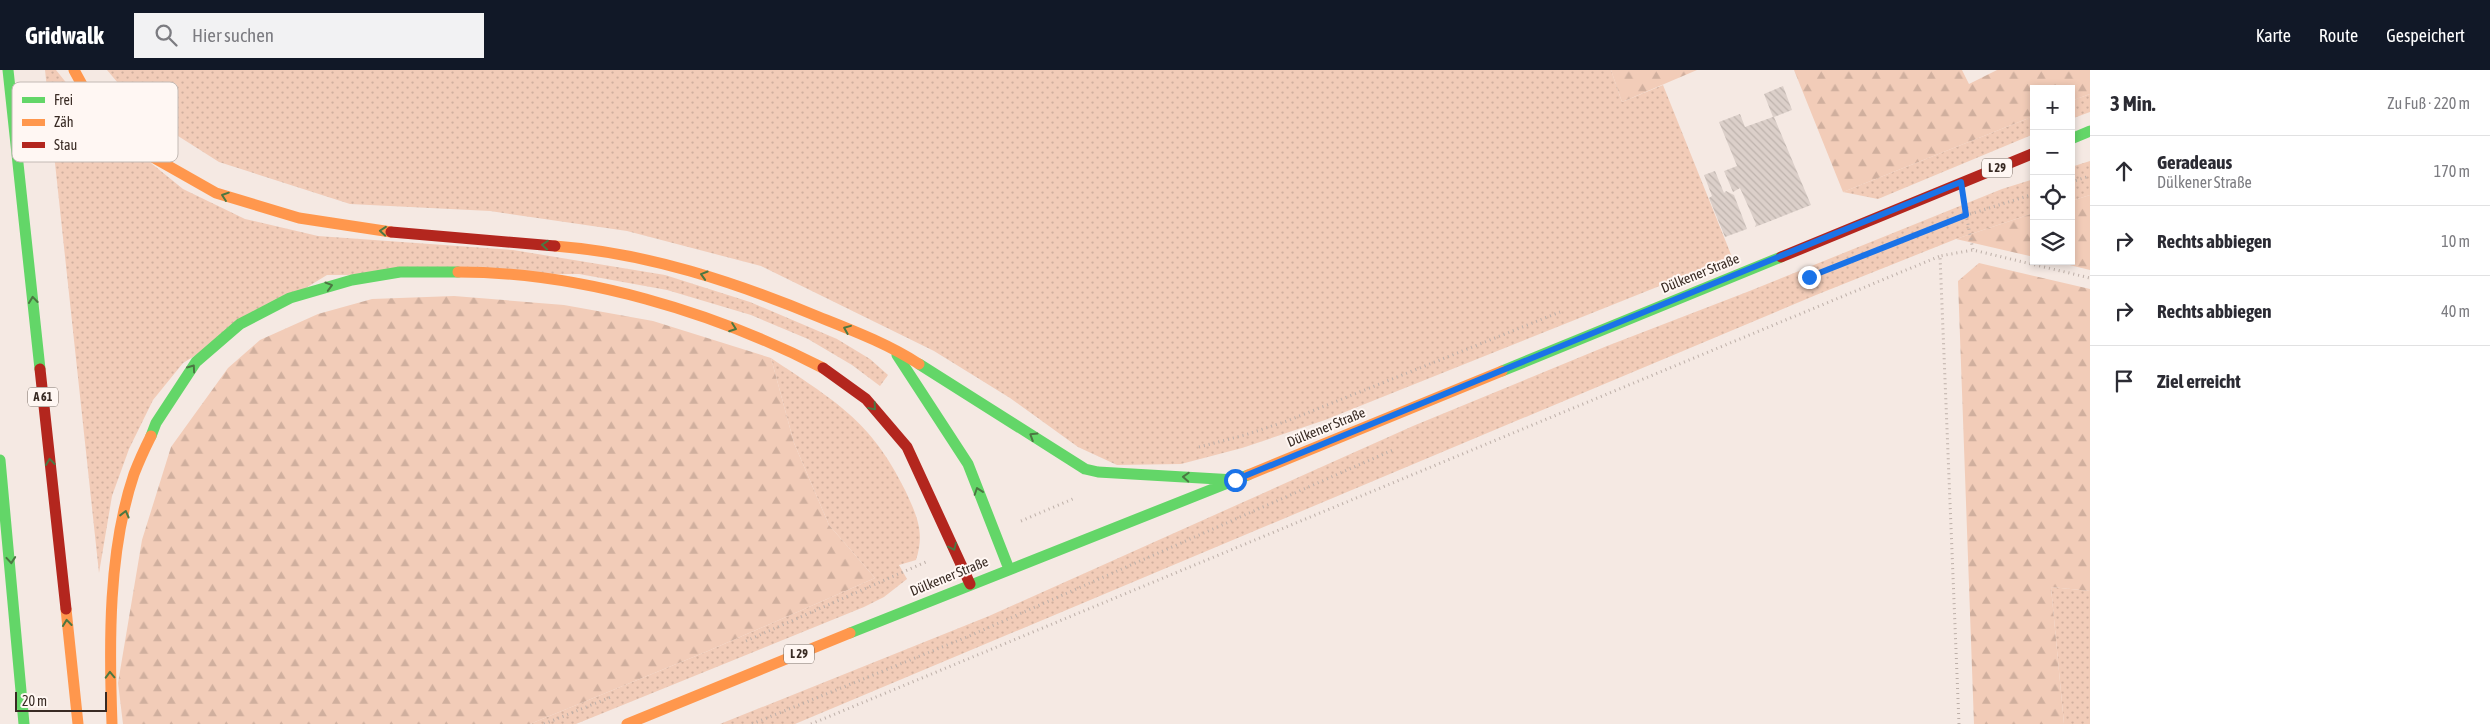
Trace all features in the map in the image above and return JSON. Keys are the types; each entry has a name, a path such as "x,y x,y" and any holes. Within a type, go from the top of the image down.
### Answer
{"main road":[{"name":"A 61","path":"8,70 12,107"},
{"path":"74,70 81,82"},
{"path":"2075,137 2090,131"},
{"name":"Dülkener Straße","path":"627,724 970,584 1235,480 2030,155"},
{"name":"A 61","path":"18,162 78,724"},
{"path":"161,162 216,193 248,205 299,218 376,231 584,248 676,267 751,289 892,347 1085,469 1098,472 1235,480"},
{"path":"112,724 109,654 110,604 120,531 134,475 156,423 196,362 240,324 290,298 352,280 400,272 476,272 546,279 654,300 776,344 827,370 866,399 907,447 970,584"},
{"path":"892,347 968,464 993,533 1009,569"},
{"path":"0,460 24,724"}],"path":[{"path":"2075,181 2090,176"},
{"path":"1961,182 1973,250"},
{"path":"1957,219 2030,195"},
{"path":"811,724 1940,256 1973,250 2090,278"},
{"path":"1940,256 1959,724"},
{"path":"1191,448 1245,435 1287,421 1566,310"},
{"path":"752,724 967,637 1400,447"},
{"path":"993,533 1091,491 1098,472"},
{"path":"742,642 955,549"},
{"path":"544,724 615,695"}],"green space":[{"path":"45,70 56,70 66,82 46,82"},
{"path":"107,70 1611,70 1622,102 1663,85 1732,257 1325,420 1242,448 1181,464 1117,465 1078,447 1010,398 934,351 761,266 627,231 490,211 350,204 219,162 178,136 178,82 117,82"},
{"path":"1611,70 1697,70 1622,102"},
{"path":"1794,70 1962,70 1969,84 1997,70 2090,70 2090,94 2075,100 2075,85 2030,85 2030,118 1843,192"},
{"path":"2090,94 2090,112 2075,118 2075,100"},
{"path":"2030,118 2030,136 1878,199 1843,192"},
{"path":"2090,161 2090,195 2075,200 2075,175 2075,166"},
{"path":"55,162 150,162 183,189 245,219 318,236 513,250 665,275 750,302 837,339 870,359 888,375 880,386 852,365 808,339 751,315 667,290 579,274 327,275 183,363 153,400 129,449 112,496 99,573"},
{"path":"2030,180 2030,214 1956,239 1816,295 795,724 720,724 989,616 1413,426 1607,346 1747,292 2002,189"},
{"path":"2090,195 2090,270 2069,265 2075,265 2075,200"},
{"path":"2030,214 2030,256 1956,239"},
{"path":"1979,263 2090,289 2090,591 2051,587 2064,724 1974,724 1958,281"},
{"path":"454,296 564,305 653,321 771,358 794,443 829,525 875,578 708,651 530,724 123,724 118,683 142,540 171,447 228,368 260,340 318,314 372,299"},
{"path":"771,358 813,386 848,414 864,429 892,466 913,508 920,532 919,550 916,560 899,565 907,579 884,597 864,607 576,724 530,724 708,651 875,578 829,525 794,443"},
{"path":"2051,587 2090,591 2090,724 2064,724"}],"building":[{"path":"1783,86 1792,110 1774,117 1811,205 1755,227 1756,224 1740,188 1733,192 1724,171 1737,166 1719,122 1740,114 1745,127 1773,117 1764,94"},
{"path":"1715,171 1724,193 1726,191 1734,195 1747,229 1725,237 1709,198 1712,196 1704,175"}],"traffic: fast":[{"path":"8,70 12,107"},
{"path":"2075,137 2090,131"},
{"path":"18,162 40,369"},
{"path":"1502,371 1781,257"},
{"path":"151,436 156,423 196,362 240,324 290,298 352,280 400,272 458,272"},
{"path":"897,355 968,464 1009,569"},
{"path":"919,364 1085,469 1098,472 1235,480"},
{"path":"0,460 24,724"},
{"path":"850,633 1248,475"}],"traffic: slow":[{"path":"74,70 81,82"},
{"path":"161,162 216,193 299,218 391,232"},
{"path":"555,246 623,255 657,262 723,281 787,304 858,333 895,350 919,364"},
{"path":"458,272 552,279 646,299 737,329 823,368"},
{"path":"1248,475 1502,371"},
{"path":"112,724 112,598 119,534 134,474 151,436"},
{"path":"66,609 78,724"},
{"path":"627,724 850,633"}],"traffic: jam":[{"path":"1781,257 2030,155"},
{"path":"391,232 555,246"},
{"path":"823,368 866,399 907,447 970,584"},
{"path":"40,369 66,609"}],"route":[{"path":"1235,480 1961,182 1966,215 1809,277"}]}
